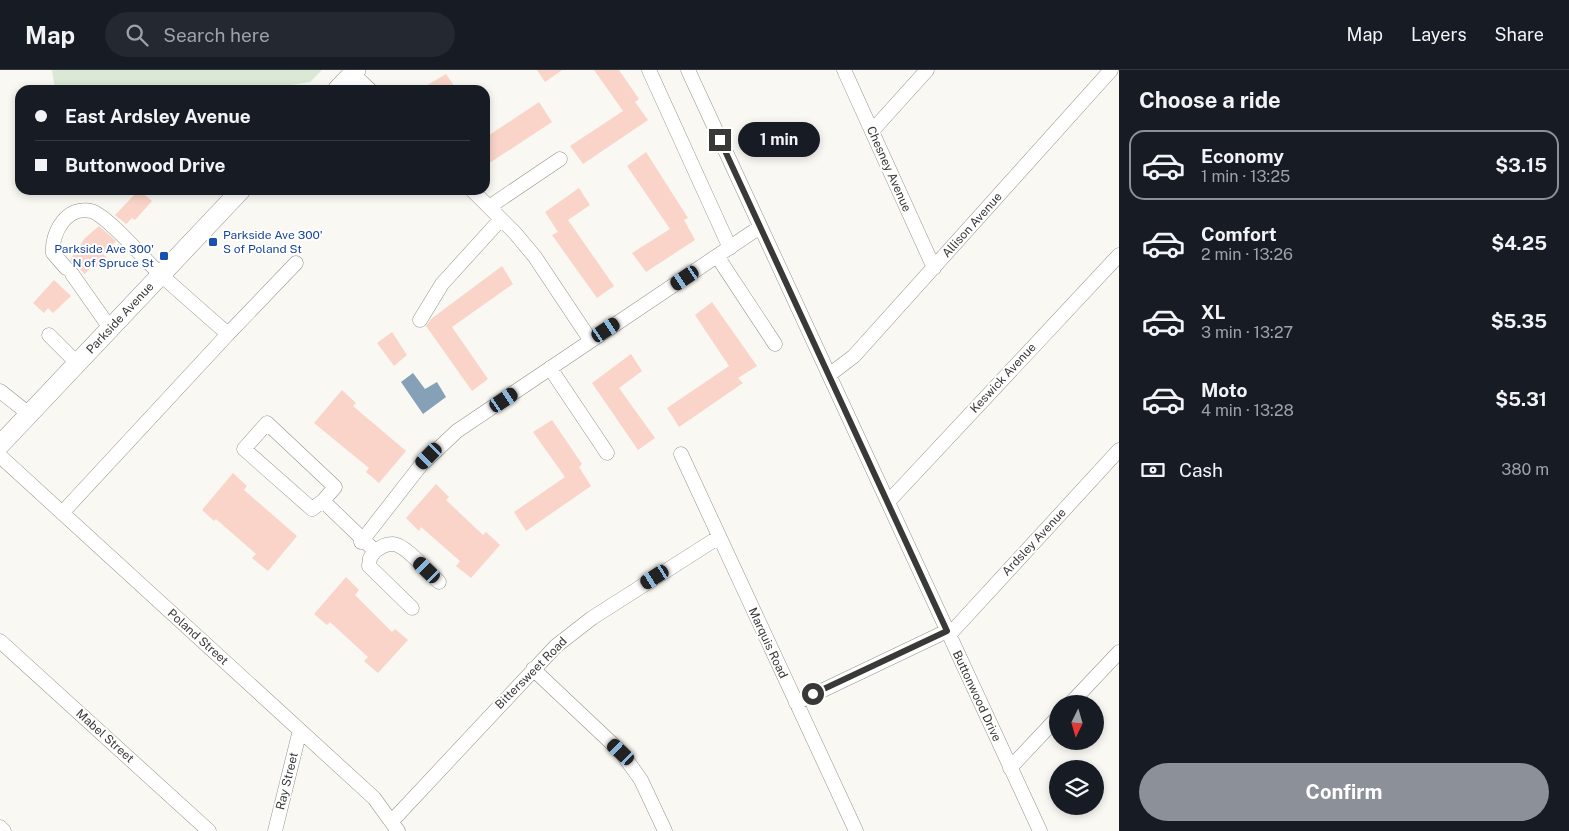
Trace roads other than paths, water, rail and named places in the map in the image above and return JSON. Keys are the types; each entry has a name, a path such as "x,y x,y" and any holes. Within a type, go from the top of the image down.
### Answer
{"main road":[{"path":"342,85 354,72"},
{"name":"Parkside Avenue","path":"0,445 236,195"},
{"path":"0,430 26,417"}],"street":[{"path":"649,70 730,248"},
{"name":"Buttonwood Drive","path":"688,70 1040,831"},
{"name":"Chesney Avenue","path":"844,70 934,268"},
{"path":"872,131 927,70"},
{"name":"Allison Avenue","path":"829,375 854,356 1111,70"},
{"path":"354,72 366,85"},
{"path":"489,207 560,159"},
{"path":"477,195 535,257 591,341"},
{"path":"110,328 53,253 52,244 59,225 77,212 91,211 104,219 161,274 228,334"},
{"path":"420,320 442,284 501,219"},
{"path":"362,541 408,480 438,447 457,431 760,227"},
{"name":"Keswick Avenue","path":"888,502 1119,254"},
{"path":"717,256 775,344"},
{"path":"62,513 296,263"},
{"path":"49,335 77,363"},
{"path":"550,368 607,453"},
{"path":"0,391 26,417"},
{"path":"267,423 335,487 323,501 312,508 244,449 267,423"},
{"name":"Ardsley Avenue","path":"948,633 1119,450"},
{"name":"Marquis Road","path":"681,454 856,831"},
{"name":"Poland Street","path":"0,456 374,798 395,826"},
{"path":"323,501 362,541 375,551"},
{"name":"Bittersweet Road","path":"395,826 533,669 578,628 719,536"},
{"path":"412,608 369,566 370,558 375,551 384,545 395,544 403,548 439,582"},
{"path":"796,703 948,633"},
{"name":"Mabel Street","path":"0,641 209,831"},
{"path":"1078,695 1119,652"},
{"path":"533,669 621,752 641,780 665,831"},
{"path":"1010,768 1049,727"},
{"name":"Ray Street","path":"275,831 300,730"},
{"path":"0,828 4,831"}],"water":[{"path":"413,373 425,389 437,382 446,397 423,414 401,382"}],"place":[{"name":"Parkside Ave 300' S of Poland St","path":"213,242"},
{"name":"Parkside Ave 300' N of Spruce St","path":"164,256"}]}
